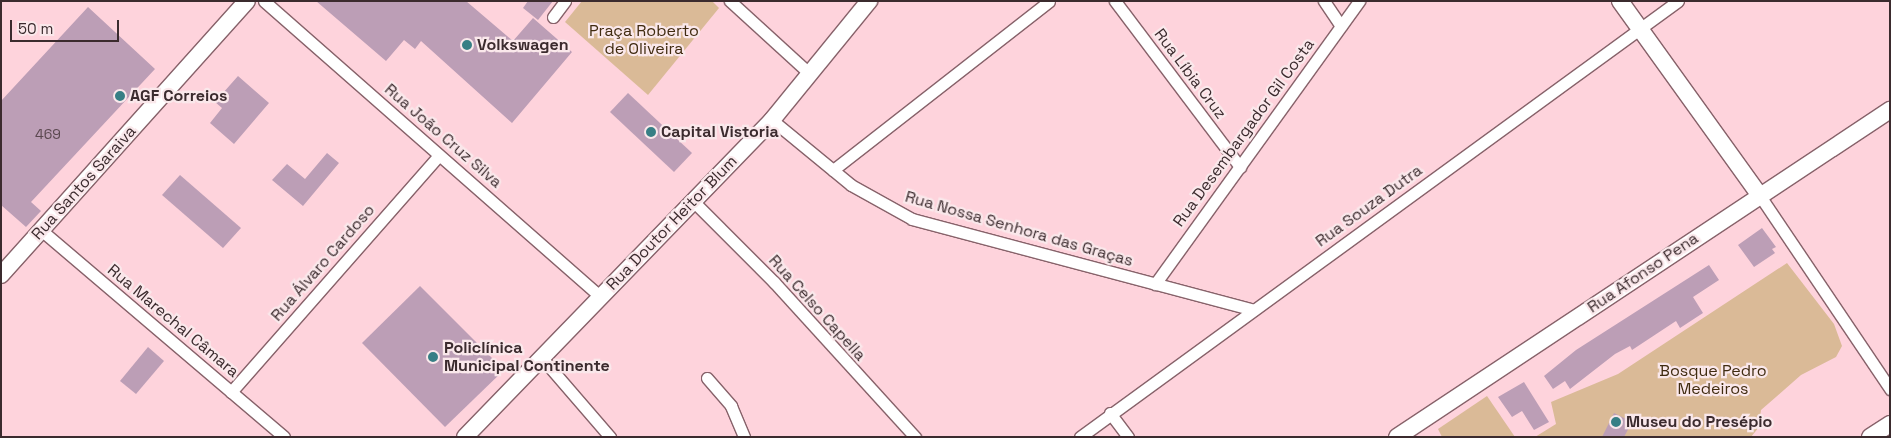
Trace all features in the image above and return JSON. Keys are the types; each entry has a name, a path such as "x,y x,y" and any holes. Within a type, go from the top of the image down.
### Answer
{"main road":[{"name":"Rua Santos Saraiva","path":"1,275 247,1"},
{"name":"Rua Doutor Heitor Blum","path":"465,437 772,120 868,1"},
{"path":"1620,1 1760,196"},
{"name":"Rua Afonso Pena","path":"1397,437 1890,110"},
{"path":"1870,437 1890,424"}],"street":[{"name":"Rua João Cruz Silva","path":"264,1 600,296"},
{"path":"553,16 564,1"},
{"path":"730,1 810,74"},
{"path":"833,170 1049,1"},
{"name":"Rua Líbia Cruz","path":"1115,1 1240,167"},
{"path":"1324,1 1341,26"},
{"name":"Rua Desembargador Gil Costa","path":"1155,284 1359,1"},
{"name":"Rua Souza Dutra","path":"1080,437 1110,413 1641,30 1678,1"},
{"name":"Rua Nossa Senhora das Graças","path":"772,120 868,196 912,219 1253,310"},
{"name":"Rua Álvaro Cardoso","path":"231,392 440,155"},
{"path":"1760,196 1890,389"},
{"name":"Rua Celso Capella","path":"694,202 774,282 915,437"},
{"name":"Rua Marechal Câmara","path":"41,230 284,437"},
{"path":"541,357 610,437"},
{"path":"706,378 731,406 744,437"},
{"path":"1110,413 1128,437"}],"green space":[{"name":"Praça Roberto de Oliveira","path":"582,1 712,1 719,8 648,95 565,22"},
{"name":"Bosque Pedro Medeiros","path":"1787,263 1834,324 1842,346 1836,357 1801,375 1761,410 1759,427 1751,437 1535,437 1556,424 1551,402 1618,374"},
{"path":"1487,396 1515,437 1442,437 1438,429"}],"building":[{"name":"Volkswagen","path":"316,1 466,1 513,41 533,18 572,52 512,123 421,41 415,49 404,40 386,61"},
{"path":"528,1 553,1 538,20 523,8"},
{"path":"88,7 155,69 31,202 41,211 26,227 1,205 1,101"},
{"path":"238,76 269,103 234,144 210,123 222,108 215,102"},
{"name":"Capital Vistoria","path":"628,93 692,153 674,172 610,112"},
{"path":"327,153 339,163 303,206 272,180 287,164 305,179"},
{"path":"180,175 241,228 223,248 162,195"},
{"path":"1762,228 1776,247 1772,249 1775,253 1754,267 1738,245"},
{"path":"1709,265 1719,280 1693,297 1703,313 1680,328 1676,321 1632,350 1630,346 1615,354 1570,389 1565,381 1553,389 1544,376 1576,350"},
{"name":"Policlínica Municipal Continente","path":"420,286 504,370 445,427 362,343"},
{"path":"148,347 164,361 136,394 120,381"},
{"path":"1524,382 1549,422 1534,430 1522,411 1512,417 1498,397"},
{"path":"1614,413 1632,422 1624,437 1602,437"}],"place":[{"name":"Volkswagen","path":"467,45"},
{"name":"AGF Correios","path":"120,96"},
{"name":"Capital Vistoria","path":"651,132"},
{"name":"Policlínica Municipal Continente","path":"433,357"},
{"name":"Museu do Presépio","path":"1616,422"}]}
